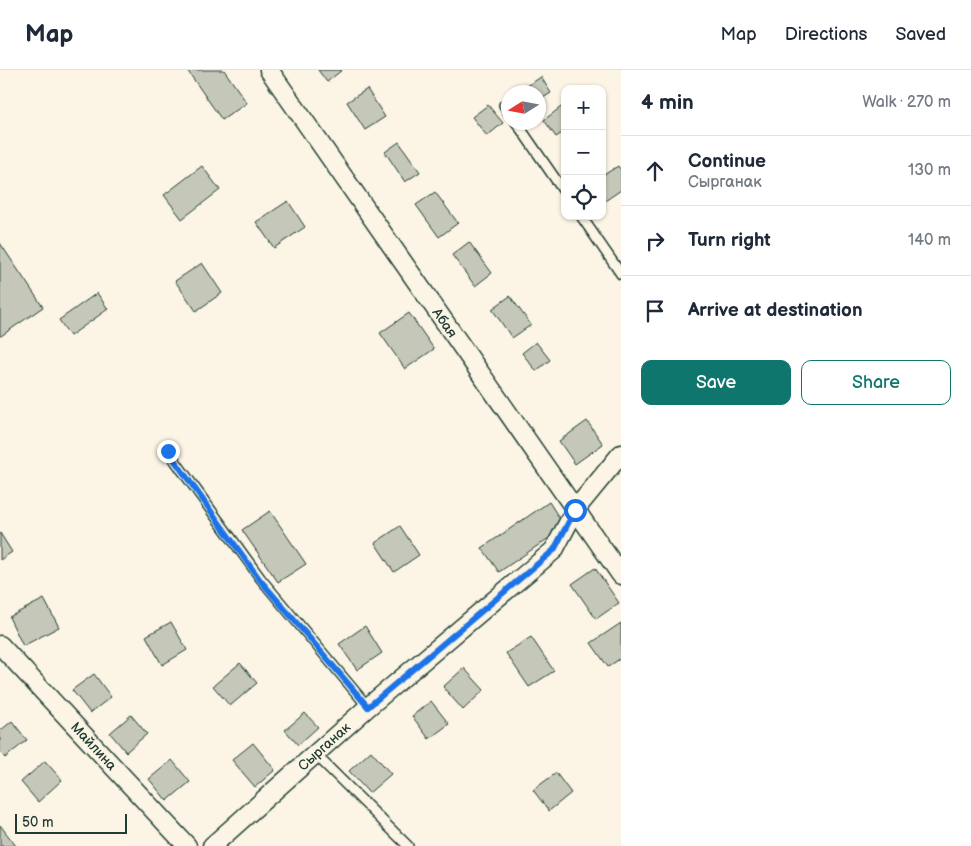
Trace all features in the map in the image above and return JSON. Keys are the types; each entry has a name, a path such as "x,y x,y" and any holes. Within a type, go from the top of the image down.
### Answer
{"street":[{"name":"Абая","path":"270,70 621,575"},
{"name":"Сырганак","path":"212,846 368,707 554,550 575,510 621,454"},
{"name":"Майлина","path":"0,645 187,846"}],"lane":[{"path":"522,130 561,187"},
{"path":"584,220 621,274"},
{"path":"168,451 260,580 368,707"},
{"path":"315,754 408,846"}],"building":[{"path":"187,70 224,70 247,103 222,120"},
{"path":"318,70 342,70 327,82"},
{"path":"541,77 546,85 529,85"},
{"path":"546,85 551,93 546,96"},
{"path":"367,89 385,117 365,130 347,102"},
{"path":"488,105 501,121 501,125 487,136 472,117"},
{"path":"561,107 561,134 556,137 546,123 546,118"},
{"path":"399,142 420,172 405,182 385,152"},
{"path":"202,166 220,190 182,219 164,195"},
{"path":"618,166 621,170 621,190 606,200 606,175"},
{"path":"435,192 458,223 439,237 416,205"},
{"path":"288,201 305,227 274,248 256,222"},
{"path":"469,242 492,273 475,286 452,255"},
{"path":"0,243 43,307 1,336 0,336"},
{"path":"202,263 222,293 196,311 175,281"},
{"path":"97,293 108,309 70,336 59,320"},
{"path":"510,296 531,325 512,338 492,309"},
{"path":"409,313 434,349 405,369 380,333"},
{"path":"536,342 550,360 536,371 522,353"},
{"path":"587,421 603,444 575,464 559,441"},
{"path":"549,502 565,527 499,572 482,548"},
{"path":"270,511 306,564 278,582 242,530"},
{"path":"400,526 419,555 394,572 375,543"},
{"path":"0,533 12,552 0,560"},
{"path":"595,568 619,603 596,619 572,584"},
{"path":"44,599 59,627 23,646 9,617"},
{"path":"171,622 187,650 162,665 146,636"},
{"path":"621,623 621,658 608,667 591,643"},
{"path":"365,626 382,653 357,670 339,644"},
{"path":"531,637 554,671 529,687 506,653"},
{"path":"240,663 257,683 230,706 213,686"},
{"path":"464,668 484,690 463,710 443,687"},
{"path":"94,674 111,697 90,713 72,690"},
{"path":"431,701 449,724 429,739 412,716"},
{"path":"305,713 318,727 298,745 285,730"},
{"path":"131,715 147,734 126,752 110,733"},
{"path":"12,721 27,740 5,758 0,753 0,731"},
{"path":"253,743 275,770 255,787 232,760"},
{"path":"371,751 391,774 369,793 349,771"},
{"path":"172,760 190,782 167,801 149,779"},
{"path":"45,761 62,780 38,802 21,782"},
{"path":"556,773 571,793 549,811 533,790"},
{"path":"0,825 16,846 0,846"}],"route":[{"path":"168,451 260,580 368,707 554,550 575,510"}]}
